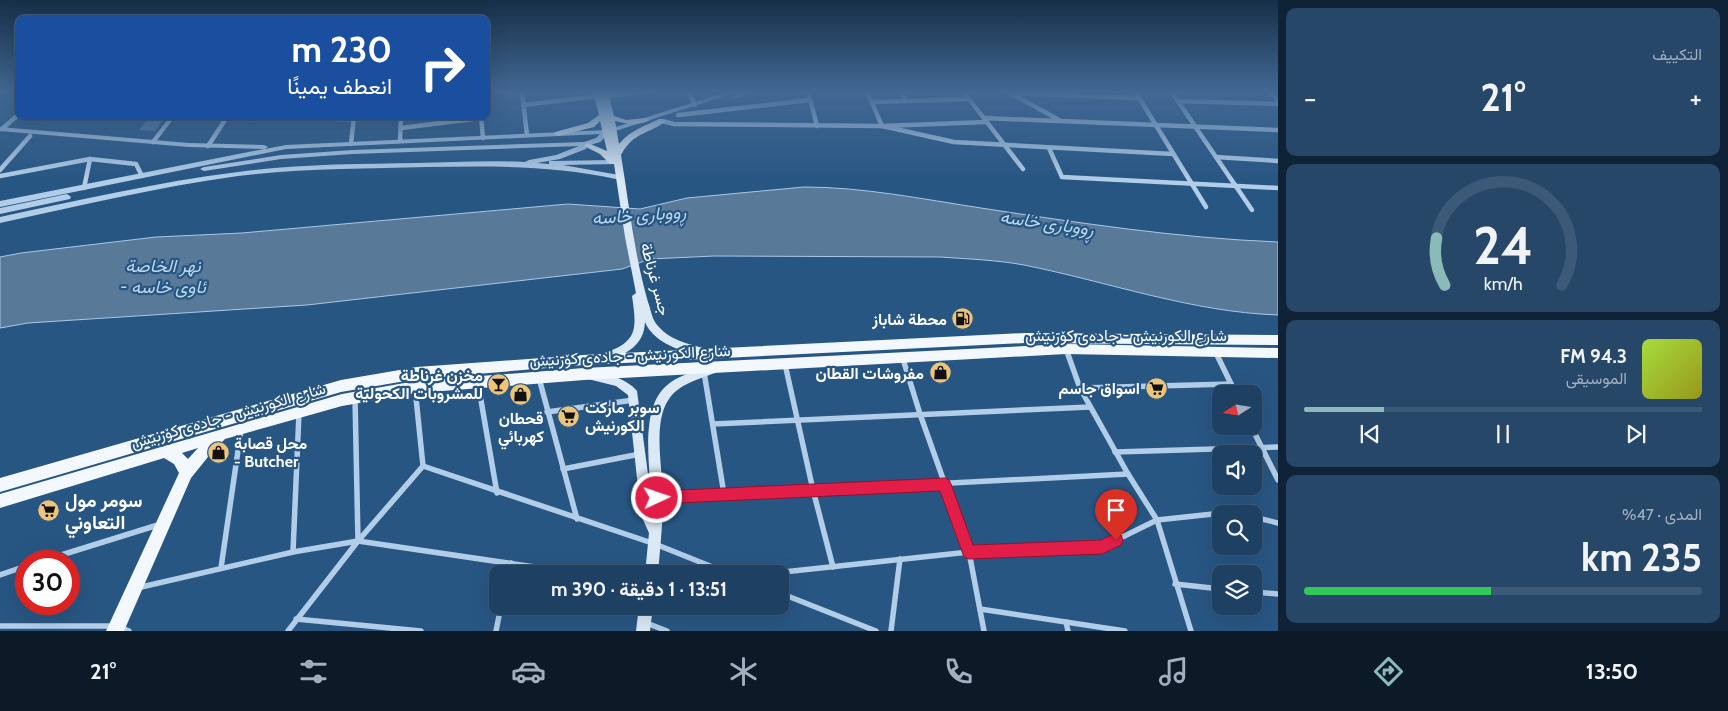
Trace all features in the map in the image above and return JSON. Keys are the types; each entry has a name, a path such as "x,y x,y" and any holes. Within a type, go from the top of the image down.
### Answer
{"main road":[{"path":"561,134 591,125 599,120"},
{"path":"608,120 622,201"},
{"path":"621,120 626,122 642,120"},
{"path":"622,201 616,177 615,158 620,146 626,140 662,121"},
{"path":"586,146 615,158"},
{"name":"جسر غرناطة","path":"590,360 624,351 636,340 640,324 635,276 622,201"},
{"name":"جسر غرناطة","path":"635,276 654,329 674,343 715,354"},
{"name":"شارع الكورنيش - جادەی کۆرنیش","path":"0,485 341,386 417,373 590,360 991,339 1045,338 1278,351"},
{"path":"991,339 997,354"},
{"path":"960,341 967,355"},
{"name":"شارع الكورنيش - جادەی کۆرنیش","path":"0,501 299,412 355,398 415,387 584,374 704,370 722,367 1066,349 1216,353 1278,351"},
{"path":"651,565 657,498 656,420 661,403 672,388 704,370"},
{"path":"584,374 623,384 630,390 634,400 647,515 655,539"},
{"path":"120,629 134,589 186,473 207,447 225,433"},
{"path":"165,452 179,459 184,464 186,473"}],"street":[{"path":"1,130 12,120"},
{"path":"153,142 170,120"},
{"path":"208,146 225,120"},
{"path":"351,144 354,120"},
{"path":"400,141 401,120"},
{"path":"401,128 456,120"},
{"path":"481,120 483,138"},
{"path":"525,120 527,135"},
{"path":"504,163 549,159 586,146 645,120"},
{"path":"816,120 817,126"},
{"path":"880,120 882,126"},
{"path":"1,130 208,146 286,147 527,135 611,134 662,121 674,124 882,126 977,120"},
{"path":"985,120 1023,169"},
{"path":"1019,120 1278,130"},
{"path":"1152,120 1206,207"},
{"path":"1191,120 1252,210"},
{"path":"882,126 948,141 1005,146 1173,154"},
{"path":"1,130 30,136 207,152 209,157 200,163"},
{"path":"561,134 586,146"},
{"path":"0,170 30,136"},
{"path":"461,139 473,148"},
{"path":"0,204 142,176 281,157 352,152 586,146"},
{"path":"0,211 46,202 200,163 286,147"},
{"path":"1049,148 1062,177 1278,188"},
{"path":"1216,157 1278,161"},
{"path":"0,220 191,182 258,172 347,166 504,163 615,158"},
{"path":"0,176 90,159 136,164 142,176"},
{"path":"84,188 90,159"},
{"path":"504,163 578,170 616,177"},
{"path":"44,211 46,202"},
{"path":"1066,349 1080,388 1090,407 1157,520 1175,584 1191,631"},
{"path":"1080,388 1231,384 1216,353"},
{"path":"903,359 920,414 969,552 984,631"},
{"path":"785,364 813,490 833,566"},
{"path":"704,370 724,494"},
{"path":"539,378 577,519"},
{"path":"478,382 497,493"},
{"path":"288,631 358,542 423,466 415,387"},
{"path":"355,398 358,542"},
{"path":"547,412 634,400"},
{"path":"713,424 1090,407"},
{"path":"293,552 299,412"},
{"path":"221,568 241,428"},
{"path":"1262,447 1278,446"},
{"path":"1115,452 1212,449"},
{"path":"1262,449 1278,480"},
{"path":"563,469 640,454"},
{"path":"423,466 577,519 655,539 711,565"},
{"path":"657,498 1128,474"},
{"path":"789,571 969,552 1102,547 1157,520 1212,514"},
{"path":"1262,519 1278,523"},
{"path":"77,550 164,523"},
{"path":"134,589 221,568 340,543 358,542 518,565"},
{"path":"891,631 900,559"},
{"path":"0,574 15,569"},
{"path":"1175,584 1212,588"},
{"path":"1262,593 1278,594"},
{"path":"789,597 876,631"},
{"path":"980,609 1125,631"},
{"path":"496,631 499,615"},
{"path":"296,619 421,631"},
{"path":"1066,622 1068,631"},
{"path":"0,626 120,629"},
{"path":"643,627 667,631"}],"water":[{"name":"نهر الخاصة - ئاوی خاسە","path":"804,187 870,191 1129,229 1203,237 1278,242 1278,315 1246,313 1182,302 1024,265 993,261 940,257 714,256 650,259 622,269 307,305 28,323 0,328 0,257 21,253 156,237 242,233 568,204 640,209 687,198"}],"building":[{"path":"147,120 163,120 155,131 139,130"}],"place":[{"name":"محطة شاباز","path":"963,319"},
{"name":"مفروشات القطان","path":"940,373"},
{"name":"مخزن غرناطة للمشروبات الكحولية","path":"499,384"},
{"name":"اسواق جاسم","path":"1156,388"},
{"name":"قحطان كهربائي","path":"521,394"},
{"name":"سوبر ماركت الكورنيش","path":"569,416"},
{"name":"محل قصابة - Butcher","path":"218,452"},
{"name":"سومر مول التعاوني","path":"49,511"}],"route":[{"path":"657,498 945,484 969,552 1050,547 1102,547 1116,540"}],"water label":[{"name":"ڕووباری خاسە","path":"639,215"},
{"name":"ڕووباری خاسە","path":"1047,223"}]}
